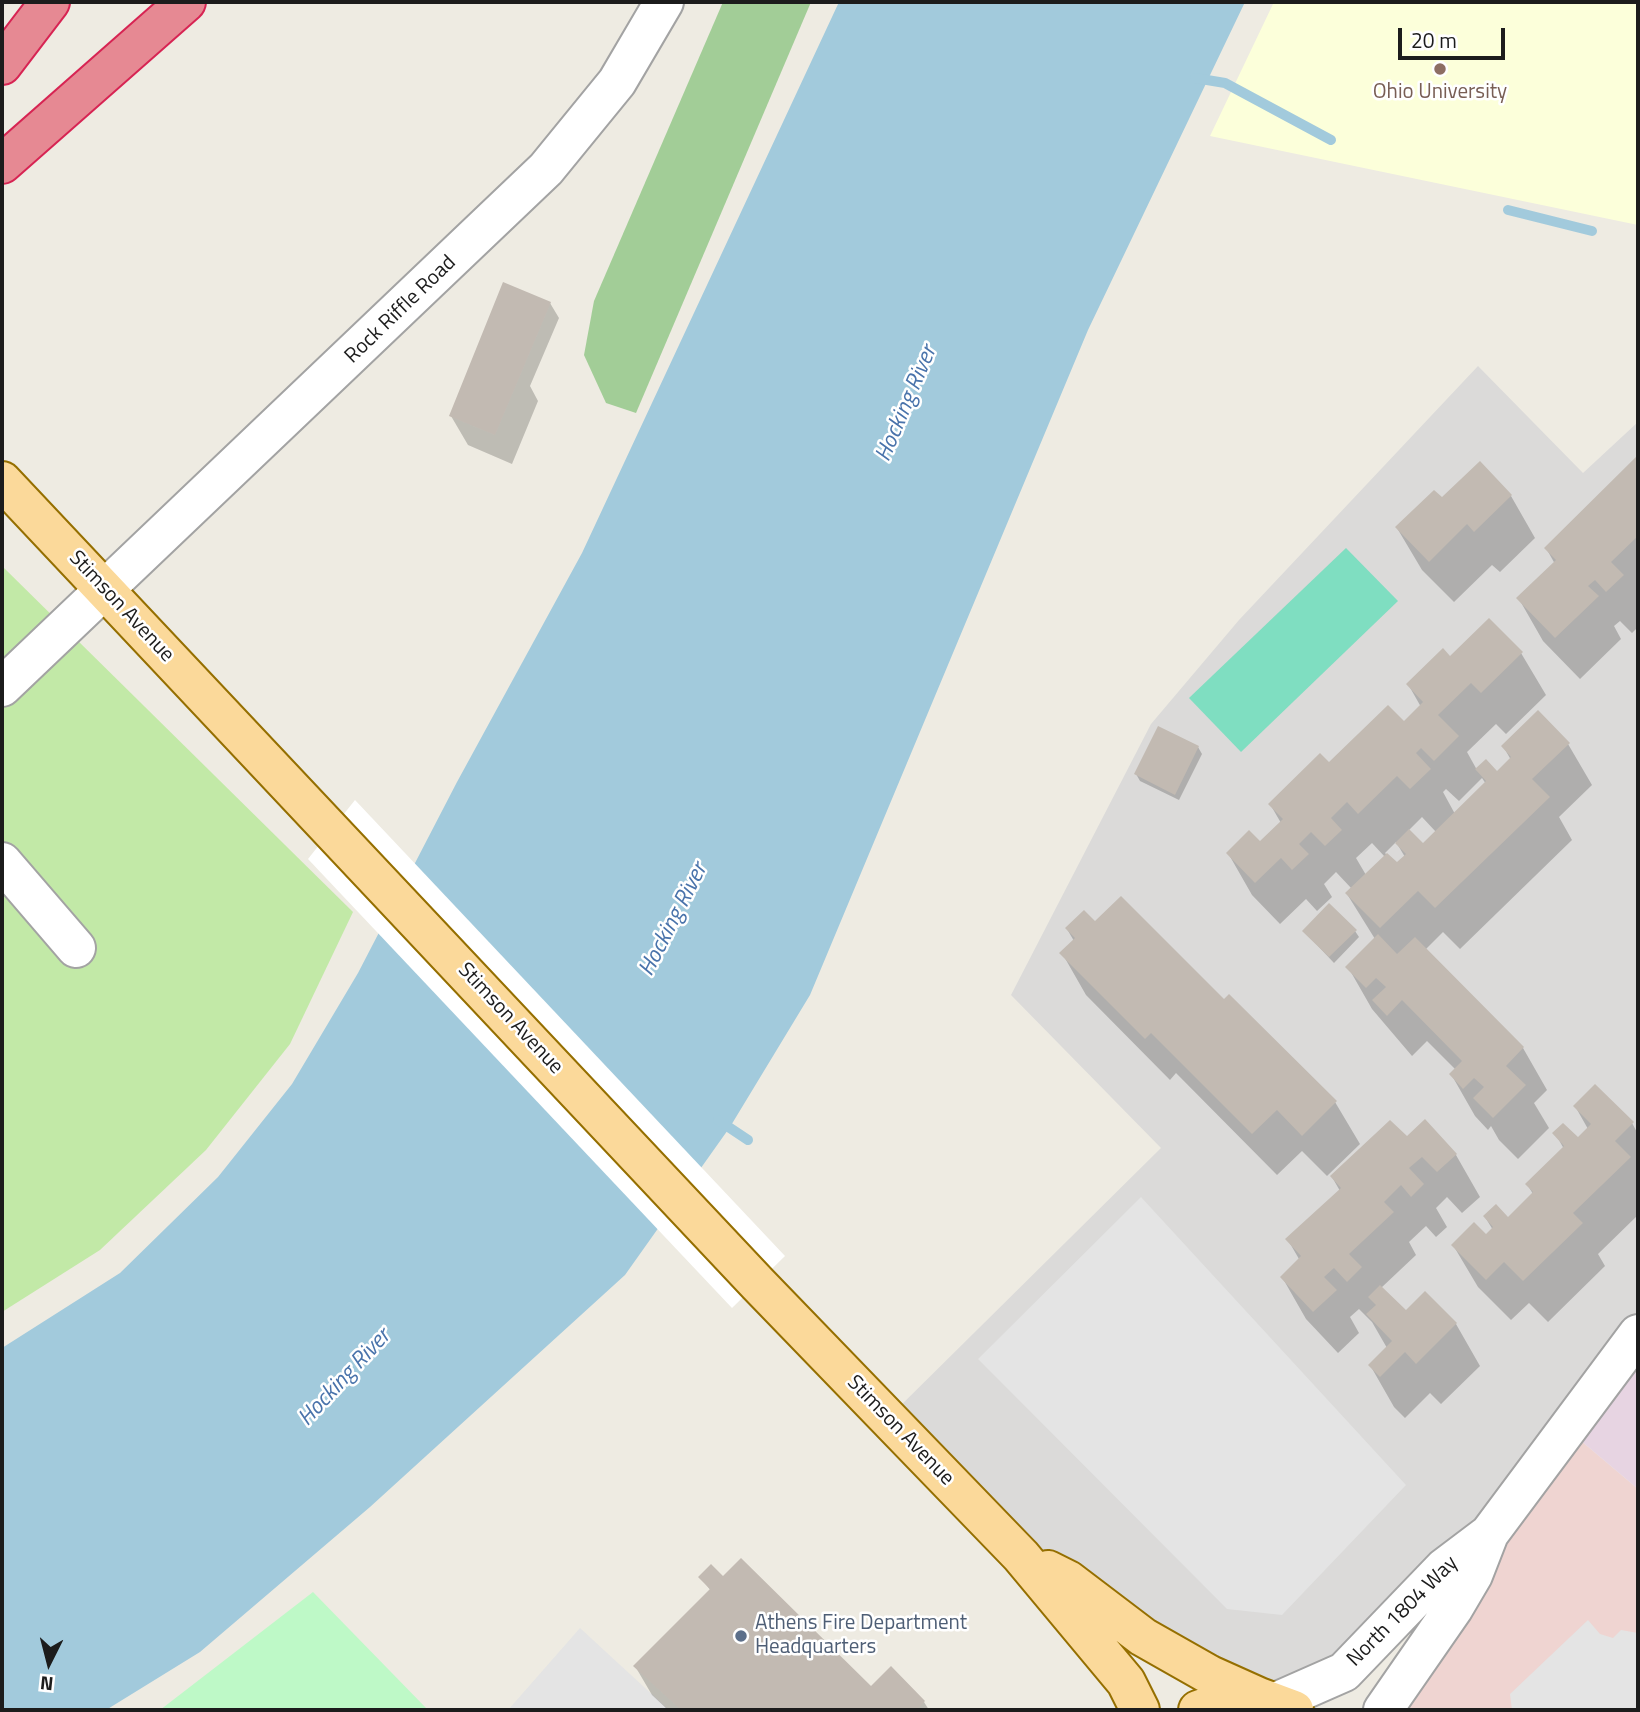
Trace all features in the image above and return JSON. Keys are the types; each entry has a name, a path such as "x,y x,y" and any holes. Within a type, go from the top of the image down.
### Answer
{"highway":[{"path":"2,65 50,2"},
{"path":"2,164 186,2"}],"main road":[{"name":"Stimson Avenue","path":"2,481 758,1284 1021,1556 1126,1682 1140,1710"},
{"name":"Stimson Avenue","path":"1021,1556 1068,1580 1143,1637 1210,1675 1276,1703"},
{"path":"1198,1710 1232,1698 1276,1703"}],"street":[{"name":"Rock Riffle Road","path":"2,687 546,169 617,82 664,2"},
{"path":"2,862 76,948"},
{"name":"North 1804 Way","path":"1384,1710 1453,1609 1473,1575 1489,1534 1638,1334"},
{"name":"North 1804 Way","path":"1276,1703 1344,1671 1444,1568 1489,1534"}],"shaded area":[{"name":"Ohio University","path":"1274,2 1638,2 1638,225 1210,136"},
{"path":"1478,366 1583,473 1638,422 1638,1334 1489,1534 1276,1702 1110,1613 888,1418 1161,1148 1011,995 1151,724 1239,620"},
{"path":"1141,1197 1406,1485 1282,1615 1227,1609 978,1359"},
{"path":"1638,1334 1638,1489 1567,1429"},
{"path":"1567,1429 1638,1489 1638,1710 1383,1710"},
{"path":"1588,1620 1600,1634 1613,1638 1621,1630 1638,1633 1638,1710 1512,1710 1510,1694"},
{"path":"580,1628 669,1710 508,1710"}],"green space":[{"path":"723,2 811,2 636,413 606,403 584,355 594,301"},
{"path":"1346,548 1398,601 1241,752 1189,698"},
{"path":"2,566 353,912 290,1044 206,1150 100,1250 2,1312"},
{"path":"313,1592 428,1710 160,1710"}],"water":[{"name":"Hocking River","path":"839,2 1245,2 1088,330 810,995 730,1127 625,1275 370,1507 200,1652 106,1710 2,1710 2,1348 120,1273 218,1177 292,1084 358,973 457,782 582,553"}],"pier":[{"path":"355,800 785,1256 732,1308 308,859"}],"building":[{"path":"503,282 551,302 495,435 449,416"},
{"path":"1638,455 1638,536 1611,562 1624,575 1606,592 1595,580 1588,586 1599,596 1555,638 1516,598 1556,560 1544,548"},
{"path":"1480,461 1512,495 1474,532 1467,524 1429,562 1395,527 1434,490 1442,497"},
{"path":"1489,618 1523,652 1481,693 1471,683 1438,715 1459,736 1434,761 1421,748 1416,753 1431,769 1410,789 1397,776 1358,814 1347,802 1331,818 1342,830 1325,846 1311,832 1299,844 1309,854 1292,870 1281,858 1255,883 1226,853 1249,830 1260,841 1283,819 1268,804 1320,753 1329,762 1388,705 1404,721 1423,702 1406,684 1443,648 1450,656"},
{"path":"1538,710 1570,743 1532,779 1550,797 1435,908 1418,891 1380,928 1345,893 1387,853 1397,862 1406,854 1395,843 1409,829 1423,843 1486,781 1475,769 1486,759 1497,771 1511,757 1501,746"},
{"path":"1158,726 1199,746 1175,795 1134,774"},
{"path":"1121,896 1224,999 1229,994 1337,1101 1302,1136 1277,1110 1252,1134 1151,1033 1145,1039 1059,953 1075,938 1065,928 1084,910 1095,921"},
{"path":"1329,903 1357,930 1329,957 1302,931"},
{"path":"1378,934 1397,954 1415,937 1524,1047 1506,1066 1526,1085 1493,1118 1473,1098 1484,1087 1474,1078 1463,1089 1449,1074 1462,1061 1402,1000 1387,1016 1372,1000 1386,987 1376,978 1366,988 1345,967"},
{"path":"1595,1084 1634,1122 1615,1141 1631,1157 1573,1213 1583,1223 1523,1281 1504,1262 1486,1280 1451,1245 1474,1222 1486,1234 1493,1227 1483,1216 1496,1204 1508,1217 1533,1192 1525,1184 1564,1146 1552,1133 1563,1123 1578,1137 1591,1124 1573,1106"},
{"path":"1425,1119 1457,1154 1437,1172 1422,1157 1409,1168 1424,1184 1411,1197 1401,1185 1384,1202 1394,1212 1349,1254 1362,1267 1347,1282 1334,1268 1324,1277 1337,1290 1313,1312 1280,1277 1301,1256 1285,1239 1341,1188 1330,1176 1390,1120 1407,1136"},
{"path":"1380,1285 1406,1310 1425,1291 1457,1323 1416,1364 1405,1352 1380,1377 1368,1365 1392,1341 1366,1314 1376,1305 1368,1297"},
{"name":"Athens Fire Department Headquarters","path":"741,1558 871,1686 891,1666 925,1701 916,1710 681,1710 633,1666 710,1589 698,1577 711,1564 723,1576"}],"waterway":[{"path":"1195,78 1225,83 1331,140"},
{"path":"1508,210 1592,231"},
{"path":"718,1120 748,1140"}],"place":[{"name":"Ohio University","path":"1440,69"},
{"name":"Athens Fire Department Headquarters","path":"741,1636"}]}
